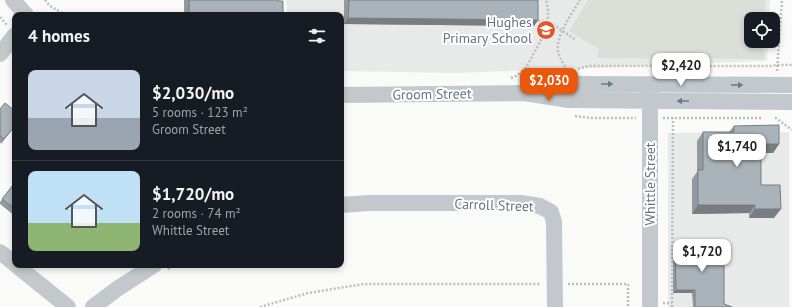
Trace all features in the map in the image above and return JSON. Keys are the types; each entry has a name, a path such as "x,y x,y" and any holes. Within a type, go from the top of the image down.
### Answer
{"street":[{"path":"13,0 23,12"},
{"path":"0,54 12,39"},
{"name":"Groom Street","path":"524,93 568,84 792,85"},
{"name":"Whittle Street","path":"650,84 650,307"},
{"name":"Groom Street","path":"344,95 524,93 569,100 792,102"},
{"name":"Carroll Street","path":"344,205 369,203 521,203 540,206 551,212 554,222 555,307"},
{"path":"0,252 12,261"},
{"path":"21,268 68,307"},
{"path":"93,307 149,268"}],"path":[{"path":"45,0 50,6 61,12"},
{"path":"525,69 548,25 548,8 546,0"},
{"path":"567,70 559,54 558,44 560,34 580,0"},
{"path":"782,0 777,64 792,65"},
{"path":"534,21 548,21 576,40"},
{"path":"672,307 673,118"},
{"path":"260,307 308,293 364,284 628,284 628,307"}],"shaded area":[{"name":"Hughes Primary School","path":"286,0 770,0 769,12 744,12 744,48 768,48 767,61 456,73 344,71 344,12 287,12"},
{"path":"588,0 765,0 765,12 744,12 744,48 764,48 764,59 597,58 599,49 569,31"},
{"path":"789,132 789,307 668,307 668,133"}],"building":[{"path":"189,0 283,1 283,12 189,12"},
{"path":"349,0 538,0 538,20 348,18"},
{"path":"5,103 12,109 12,130 4,139 0,136 0,109"},
{"path":"779,125 779,144 761,144 761,185 780,185 781,209 755,209 755,205 698,205 698,170 703,170 703,132 734,132 734,126"},
{"path":"12,186 12,207 2,199"},
{"path":"724,244 724,304 732,307 695,307 695,290 676,290 675,245"}],"place":[{"name":"Hughes Primary School","path":"546,30"}]}
